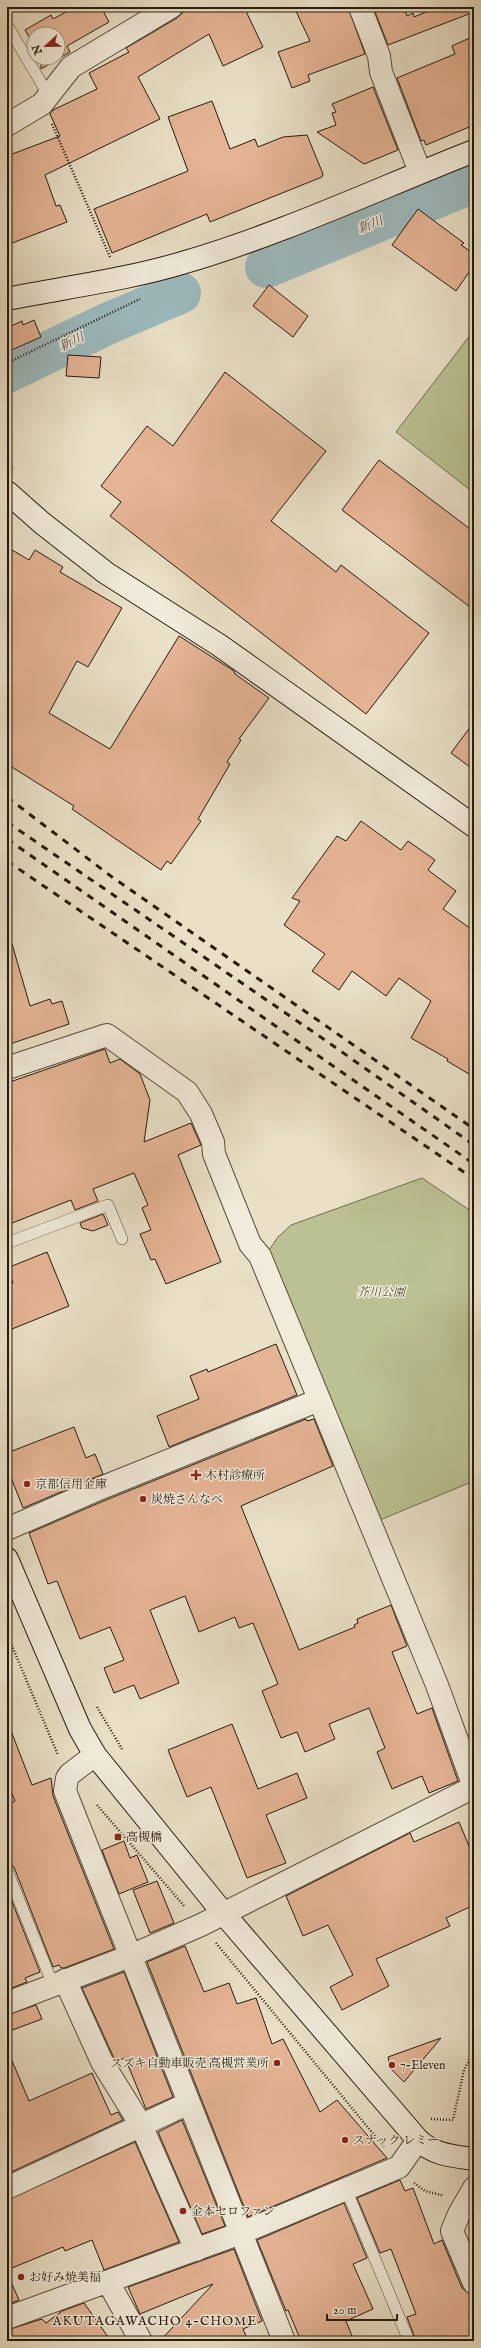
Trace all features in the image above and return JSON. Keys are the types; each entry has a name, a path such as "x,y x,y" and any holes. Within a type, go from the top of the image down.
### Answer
{"street":[{"path":"7,126 46,99 71,67 171,7"},
{"path":"360,7 379,56 382,72 420,172"},
{"path":"7,299 115,280 182,263 247,241 474,151"},
{"path":"7,492 48,528 106,573 219,645 474,826"},
{"path":"7,1068 107,1035 187,1092 201,1114 213,1142 214,1154 250,1244 260,1256 437,1685 474,1787 224,1914 130,1956 59,1982 9,1997"},
{"path":"7,1529 101,1488 319,1400"},
{"path":"7,1559 80,1729 95,1755 224,1914 418,2140 431,2150 439,2153 474,2159"},
{"path":"95,1755 70,1774 67,1778 65,1791 284,2341"},
{"path":"59,1982 102,2062 141,2125 196,2250"},
{"path":"7,2188 189,2102"},
{"path":"7,2318 242,2233 399,2167 418,2140"},
{"path":"474,2188 459,2214 452,2231 474,2283"},
{"path":"108,2282 142,2341"}],"lane":[{"path":"7,25 43,86 46,99"},
{"path":"7,1243 108,1205 122,1239"},
{"path":"7,1870 59,1982"},
{"path":"346,2189 409,2341"}],"path":[{"path":"46,99 112,262"},
{"path":"7,362 146,296"},
{"path":"94,1700 126,1755"},
{"path":"429,2118 434,2121 453,2120 464,2070 474,2051"}],"green space":[{"path":"474,330 474,493 396,432"},
{"name":"芥川公園","path":"422,1178 474,1213 474,1481 375,1522 265,1256 278,1237 291,1225"}],"building":[{"path":"75,7 101,7 109,22 67,46 70,52 66,54 66,26 32,26 51,15 53,19"},
{"path":"189,7 244,7 263,47 223,66 209,34 138,77 160,119 45,175 56,206 60,205 67,222 7,245 7,156 60,136 50,114 53,110 97,89 89,73 129,52 126,48 177,18"},
{"path":"294,7 348,7 365,54 308,75 310,81 292,88 278,52 310,41"},
{"path":"373,7 404,7 407,16 413,13 414,17 438,7 474,7 474,12 388,45"},
{"path":"474,36 474,125 426,145 424,140 421,141 397,78 455,54 452,46"},
{"path":"373,87 398,150 364,164 317,132 336,125 332,113 336,112 332,104"},
{"path":"212,101 230,149 255,139 258,147 283,137 307,135 323,174 322,177 210,222 207,214 112,253 94,209 188,171 168,117"},
{"path":"418,209 464,243 461,245 474,254 474,265 456,291 392,245"},
{"path":"269,285 308,316 293,337 253,306"},
{"path":"34,320 41,337 7,352 7,328 22,321 23,325"},
{"path":"68,355 101,357 99,378 66,376"},
{"path":"225,372 326,451 271,521 336,572 341,565 429,633 366,714 110,516 121,502 101,486 147,426 173,446"},
{"path":"379,460 474,532 474,610 342,510"},
{"path":"7,547 29,560 35,550 63,567 60,572 122,608 88,667 77,661 49,713 110,749 179,636 234,671 235,674 269,698 239,739 241,740 227,762 230,764 198,819 201,821 171,864 167,861 161,870 72,809 74,806 7,764"},
{"path":"474,722 474,770 451,753"},
{"path":"361,821 401,850 408,841 435,860 428,870 456,891 443,909 474,931 474,1077 447,1061 448,1059 411,1038 431,1001 399,978 386,996 352,971 339,990 312,971 325,954 284,925 300,901 292,898 337,836 346,841"},
{"path":"12,944 30,1006 50,999 52,1004 62,1001 69,1024 7,1045 7,945"},
{"path":"105,1049 110,1063 120,1059 140,1074 150,1100 144,1142 191,1123 201,1145 178,1155 221,1262 166,1284 155,1259 151,1260 140,1234 151,1230 142,1208 148,1205 134,1173 93,1189 98,1201 75,1210 71,1200 7,1225 7,1083"},
{"path":"103,1214 108,1225 93,1231 82,1228 80,1223"},
{"path":"47,1252 69,1306 7,1331 7,1286 13,1283 7,1268"},
{"path":"276,1344 297,1395 169,1447 157,1416 199,1399 190,1376 207,1369 208,1372"},
{"path":"306,1419 307,1421 314,1419 333,1466 241,1506 299,1650 355,1627 354,1625 358,1623 357,1619 391,1605 407,1646 392,1652 417,1714 432,1708 458,1781 429,1793 422,1776 392,1789 377,1752 385,1748 369,1708 329,1724 335,1739 305,1752 297,1732 281,1738 262,1691 278,1684 253,1623 239,1628 235,1617 199,1632 185,1596 150,1610 179,1683 140,1699 134,1685 114,1693 104,1668 124,1660 110,1627 80,1639 57,1581 48,1584 29,1533 106,1500"},
{"path":"74,1427 86,1458 95,1454 103,1474 23,1508 7,1467 7,1453"},
{"path":"8,1723 32,1785 51,1778 53,1796 114,1949 64,1968 61,1968 59,1965 53,1967 14,1867 7,1863 7,1805 15,1801 7,1782"},
{"path":"232,1724 258,1789 297,1773 307,1798 266,1815 286,1863 247,1878 211,1787 187,1797 168,1750"},
{"path":"459,1822 474,1858 474,1905 446,1918 450,1926 376,1959 389,1986 342,2010 330,1987 353,1975 328,1925 303,1936 286,1896 410,1833 414,1842"},
{"path":"124,1841 130,1858 137,1855 148,1882 119,1894 102,1850"},
{"path":"157,1881 174,1923 150,1933 133,1890"},
{"path":"7,1889 40,1972 25,1978 27,1982 7,1990"},
{"path":"185,1946 204,1992 229,1983 237,2004 256,1998 272,2044 283,2039 320,2112 337,2100 387,2158 248,2217 147,1962"},
{"path":"124,1972 173,2097 146,2109 125,2058 116,2061 82,1988"},
{"path":"36,2005 42,2019 7,2032 7,2015"},
{"path":"441,2038 404,2082 391,2069 388,2057"},
{"path":"7,2049 29,2101 92,2073 111,2115 118,2112 123,2120 7,2174"},
{"path":"182,2120 225,2226 202,2234 158,2132"},
{"path":"135,2142 179,2242 104,2270 92,2240 65,2251 63,2247 7,2270 7,2200"},
{"path":"400,2180 405,2191 413,2188 434,2244 442,2240 462,2288 471,2295 474,2302 474,2341 416,2341 407,2317 416,2314 391,2249 380,2253 357,2198"},
{"path":"344,2203 367,2258 353,2264 373,2309 346,2321 354,2341 301,2341 288,2310 286,2311 257,2240"},
{"path":"234,2249 262,2321 243,2329 248,2341 160,2341 213,2284 140,2314 128,2287"},
{"path":"7,2273 19,2300 7,2305"},
{"path":"84,2303 111,2341 9,2341 12,2338 7,2330 42,2319 46,2323 62,2311"}],"waterway":[{"name":"新川","path":"266,267 474,182"},
{"name":"新川","path":"7,372 109,323 180,293"}],"railway":[{"path":"7,797 112,877 474,1129"},
{"path":"7,822 322,1038 474,1145"},
{"path":"7,839 474,1164"},
{"path":"7,861 474,1179"}],"place":[{"name":"木村診療所","path":"196,1475"},
{"name":"京都信用金庫","path":"27,1484"},
{"name":"炭焼さんなべ","path":"143,1499"},
{"name":"高槻橋","path":"118,1837"},
{"name":"スズキ自動車販売 高槻営業所","path":"277,2063"},
{"name":"7-Eleven","path":"392,2065"},
{"name":"スナック レミー","path":"345,2140"},
{"name":"金本セロファン","path":"183,2211"},
{"name":"お好み焼美福","path":"21,2277"}],"district":[{"name":"AKUTAGAWACHO 4-CHOME","path":"155,2320"}]}
